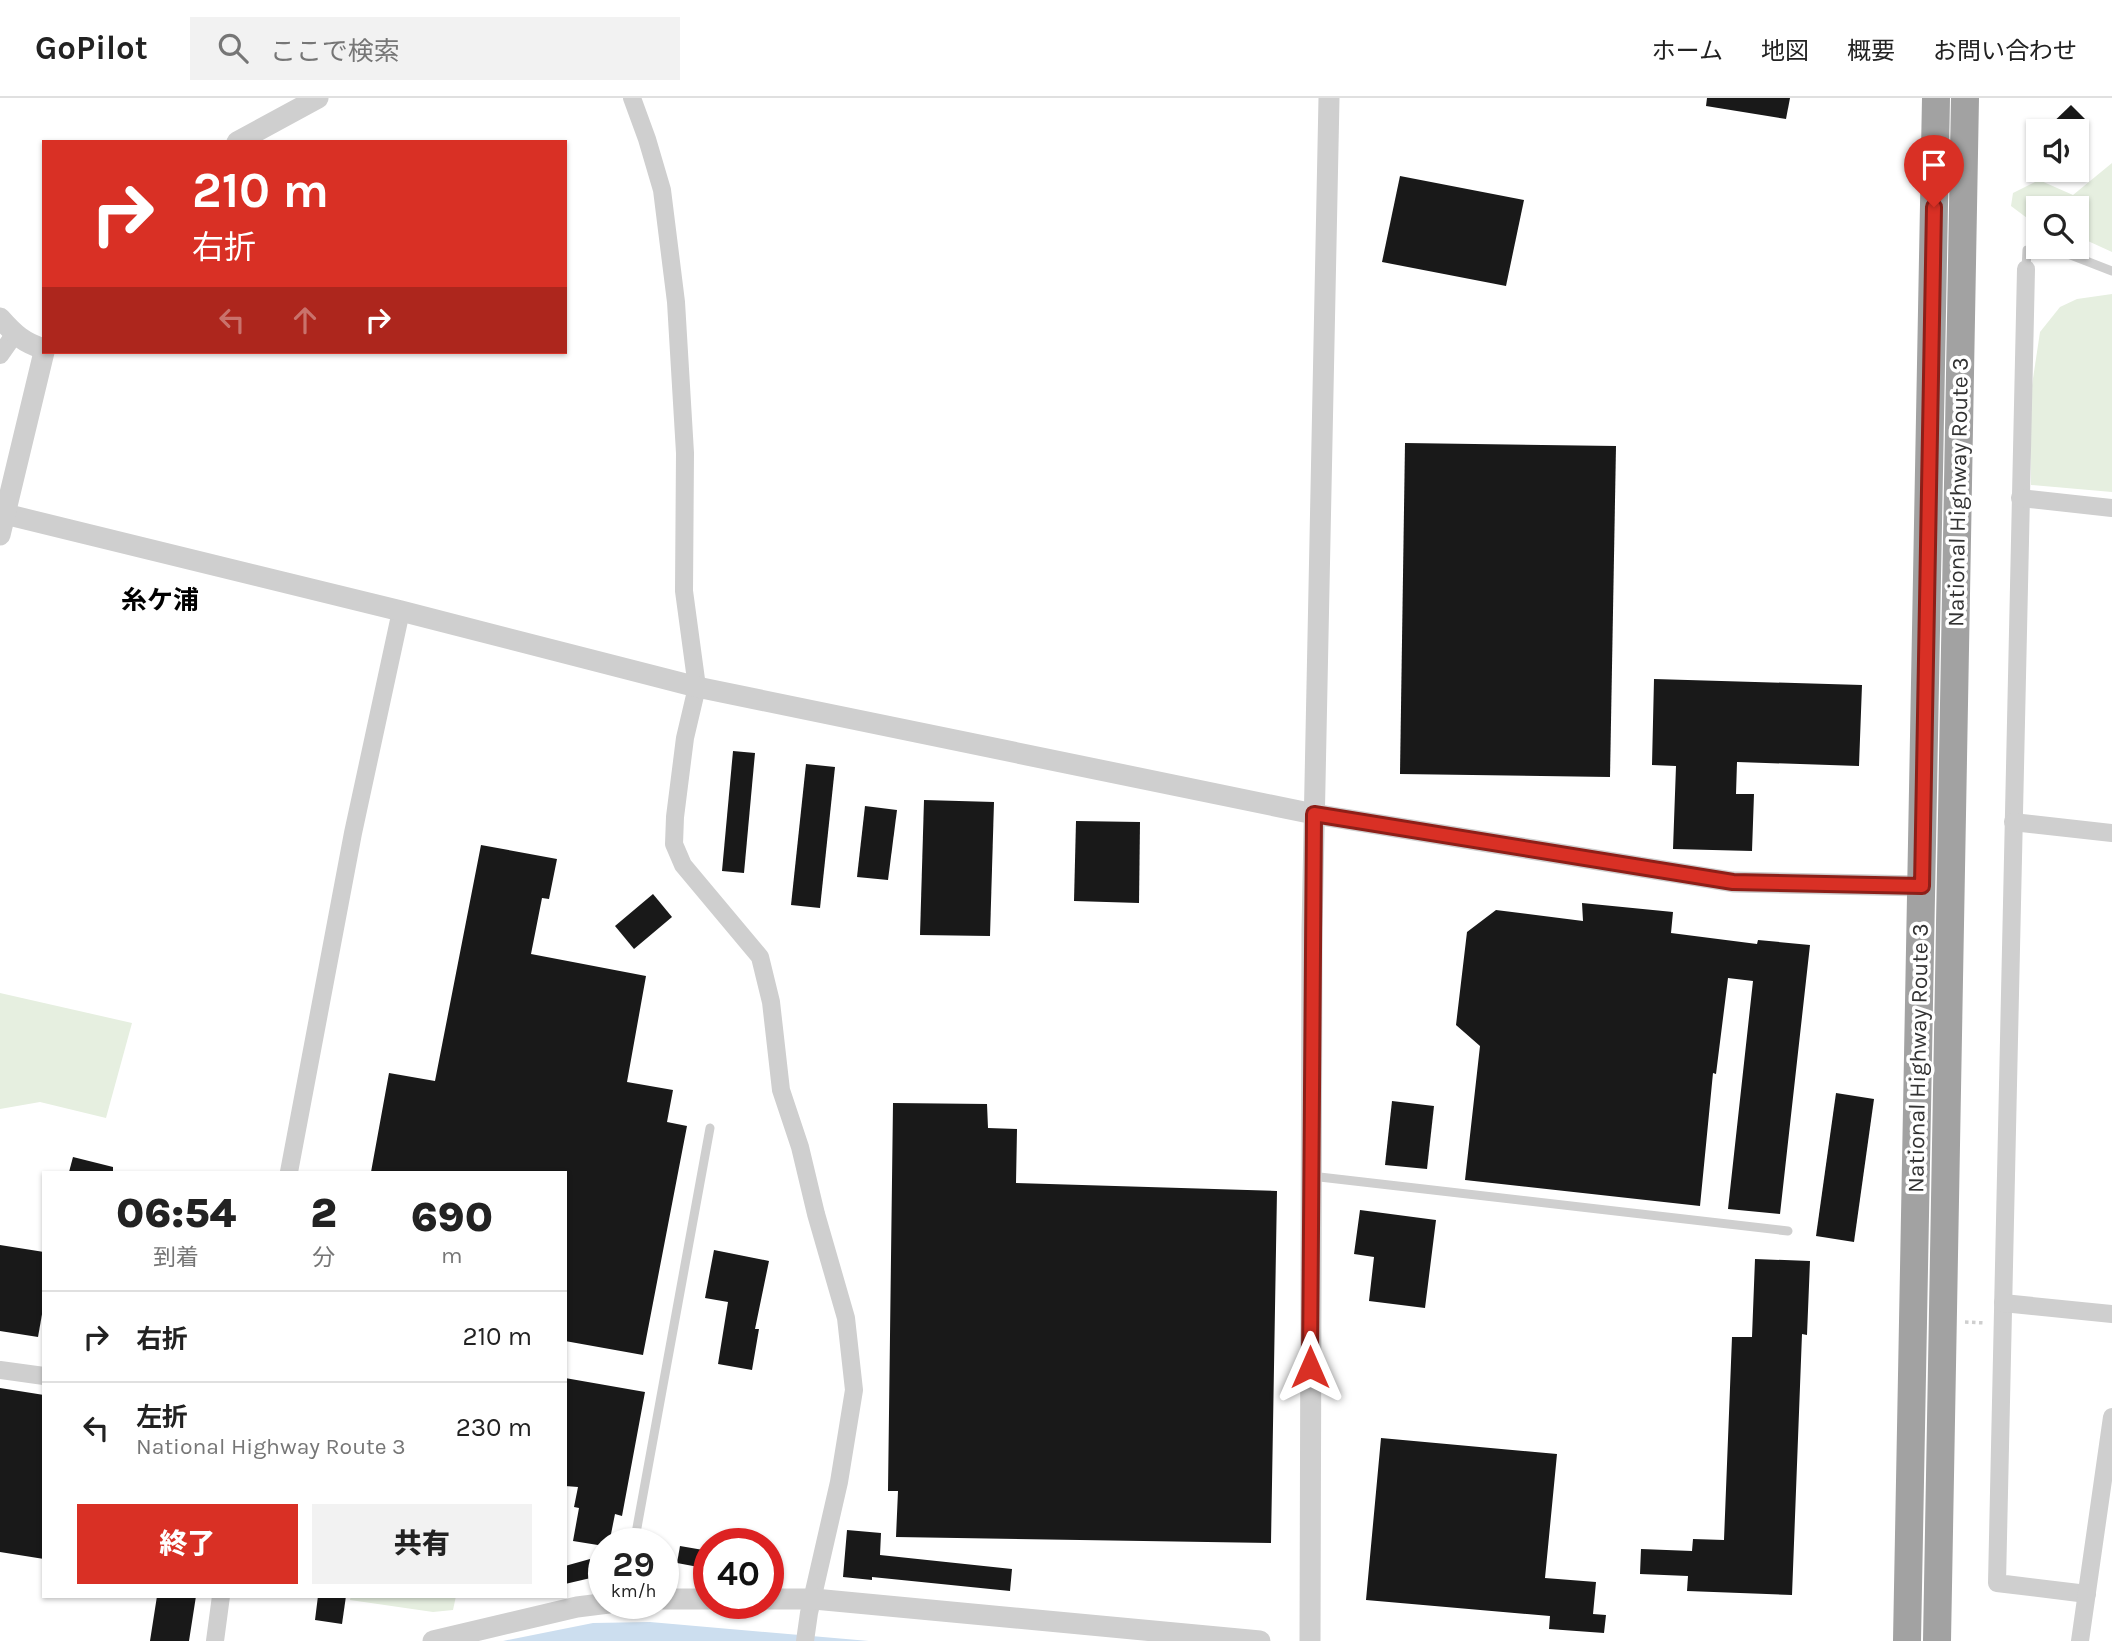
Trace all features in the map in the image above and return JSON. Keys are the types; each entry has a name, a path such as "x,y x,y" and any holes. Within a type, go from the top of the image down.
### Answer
{"highway":[{"name":"National Highway Route 3","path":"1907,1641 1936,98"},
{"name":"National Highway Route 3","path":"1937,1641 1965,98"}],"street":[{"path":"241,140 318,98"},
{"path":"632,98 662,190 676,302 685,453 684,591 697,687 685,738 674,817 674,844 683,865 760,957 771,1002 781,1090 800,1147 846,1318 854,1390 839,1482 811,1606 806,1641"},
{"path":"1310,1641 1310,1176 1314,814 1329,98"},
{"path":"2026,269 1997,1583 2087,1594"},
{"path":"0,318 14,335 42,350"},
{"path":"0,355 14,335"},
{"path":"43,354 2,521 401,611 697,687 1314,814 1733,882 1922,886"},
{"path":"2020,498 2112,508"},
{"path":"289,1171 353,833 401,611"},
{"path":"2013,822 2112,833"},
{"path":"2003,1303 2112,1314"},
{"path":"0,1370 42,1377"},
{"path":"2080,1641 2112,1417"},
{"path":"215,1641 221,1598"},
{"path":"784,1602 811,1606 1260,1641"},
{"path":"433,1641 588,1606"}],"lane":[{"path":"2026,259 2026,269"},
{"path":"2081,259 2112,271"},
{"path":"637,1528 710,1128"},
{"path":"1310,1176 1788,1231"}],"path":[{"path":"1944,1322 2002,1324"}],"green space":[{"path":"2112,163 2112,252 2089,241 2089,196 2026,196 2026,217 2011,206 2013,193 2035,182 2044,182 2073,195"},
{"path":"2112,294 2112,492 2031,485 2031,392 2040,332 2060,307 2077,299"},
{"path":"0,993 132,1023 106,1118 40,1102 0,1109"},
{"path":"456,1598 453,1610 433,1612 350,1600"}],"water":[{"path":"650,1622 869,1641 503,1641 593,1623"}],"building":[{"path":"1707,98 1790,98 1786,119 1706,106"},
{"path":"2071,105 2085,119 2056,119"},
{"path":"1400,176 1524,200 1506,286 1382,262"},
{"path":"1405,443 1616,446 1610,777 1400,774"},
{"path":"1654,679 1862,685 1859,766 1737,762 1736,794 1754,794 1752,851 1673,849 1676,766 1652,765"},
{"path":"733,751 755,753 744,873 722,871"},
{"path":"806,764 835,767 820,908 791,905"},
{"path":"924,800 994,802 990,936 920,935"},
{"path":"865,806 897,810 888,880 857,877"},
{"path":"1076,821 1140,822 1139,903 1074,901"},
{"path":"481,845 557,859 549,899 542,898 531,954 646,976 627,1082 673,1090 667,1122 687,1126 643,1355 567,1341 567,1171 371,1171 389,1073 435,1081"},
{"path":"653,894 672,917 634,949 615,926"},
{"path":"1582,903 1673,912 1671,933 1757,944 1758,940 1810,945 1780,1214 1728,1209 1753,981 1728,978 1716,1074 1713,1073 1700,1206 1465,1180 1480,1046 1456,1025 1467,932 1496,910 1583,921"},
{"path":"1836,1093 1874,1099 1854,1242 1816,1236"},
{"path":"1392,1101 1434,1106 1427,1169 1385,1165"},
{"path":"893,1103 987,1104 988,1128 1017,1129 1016,1183 1277,1191 1271,1543 896,1537 898,1491 888,1491"},
{"path":"73,1157 113,1167 113,1171 69,1171"},
{"path":"1360,1210 1436,1220 1425,1308 1369,1301 1374,1257 1354,1254"},
{"path":"0,1245 42,1252 42,1314 38,1337 0,1331"},
{"path":"714,1250 769,1261 755,1329 759,1329 752,1370 718,1364 728,1302 705,1298"},
{"path":"1755,1259 1810,1261 1807,1335 1802,1334 1792,1595 1687,1591 1688,1576 1640,1574 1641,1549 1692,1551 1693,1539 1724,1540 1732,1337 1752,1337"},
{"path":"567,1378 645,1392 622,1516 615,1514 612,1528 588,1528 588,1543 573,1541 579,1508 574,1507 578,1487 567,1486"},
{"path":"0,1388 42,1395 42,1559 0,1552"},
{"path":"1381,1438 1557,1454 1545,1578 1596,1582 1593,1614 1606,1615 1604,1633 1549,1629 1550,1616 1366,1600"},
{"path":"847,1530 881,1533 880,1555 1012,1569 1010,1591 872,1577 872,1580 843,1577"},
{"path":"680,1546 693,1548 693,1566 679,1563"},
{"path":"588,1560 588,1579 567,1584 567,1565"},
{"path":"157,1598 196,1598 189,1641 150,1641"},
{"path":"318,1598 346,1598 342,1624 315,1620"}],"district":[{"name":"糸ケ浦","path":"160,600"}],"route":[{"path":"1310,1367 1314,814 1733,882 1922,886 1934,207"}]}
